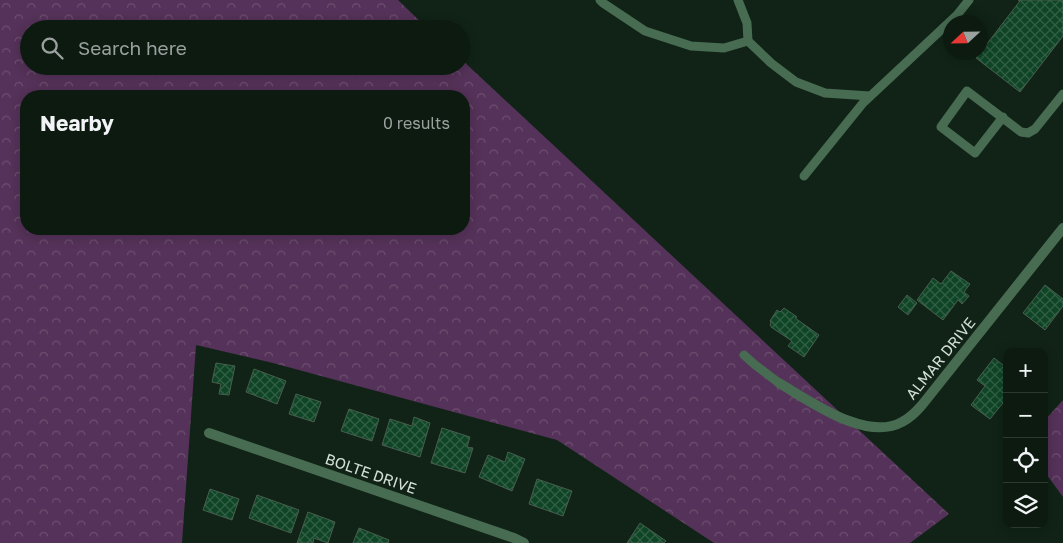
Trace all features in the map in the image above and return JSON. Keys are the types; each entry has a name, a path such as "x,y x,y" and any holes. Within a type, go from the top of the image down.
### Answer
{"street":[{"name":"ALMAR DRIVE","path":"779,383 838,417 852,422 889,427 901,423 913,415 922,405 1063,228"},
{"name":"BOLTE DRIVE","path":"209,433 524,543"}],"lane":[{"path":"600,0 645,31 691,46 724,48 748,41"},
{"path":"738,0 747,23 748,41 771,63 796,82 826,93 870,96"},
{"path":"804,176 863,103 957,15 969,0"},
{"path":"1002,118 975,153 941,127 967,91 1021,132 1028,133 1035,129 1063,94"},
{"path":"744,355 779,383"}],"green space":[{"path":"0,0 398,0 419,20 20,20 20,75 470,75 470,67 949,514 910,543 714,543 557,440 273,363 196,345 182,543 0,543"},
{"path":"1063,400 1063,497 1048,476 1048,417"}],"building":[{"path":"1018,0 1063,0 1063,36 1020,92 979,60 988,60 988,42 1020,1"},
{"path":"951,271 970,284 964,292 969,296 962,304 958,300 943,320 917,300 933,278 941,284"},
{"path":"1045,285 1063,299 1063,306 1045,330 1023,313"},
{"path":"907,295 917,303 908,315 898,307"},
{"path":"784,308 819,335 804,357 788,346 792,341 770,325 770,321 777,310 780,312"},
{"path":"994,358 1003,365 1003,403 990,419 971,405 985,386 977,380"},
{"path":"216,363 235,366 229,395 219,394 221,384 212,382"},
{"path":"254,369 286,381 277,404 246,392"},
{"path":"296,394 321,402 314,422 289,414"},
{"path":"349,409 379,419 372,441 341,431"},
{"path":"414,417 430,423 420,457 382,445 390,419 412,426"},
{"path":"442,428 470,437 467,447 473,448 465,473 431,463"},
{"path":"508,452 525,459 512,491 479,477 488,455 505,462"},
{"path":"537,479 572,491 563,516 529,504"},
{"path":"210,489 239,499 232,520 203,510"},
{"path":"257,495 299,510 291,533 249,518"},
{"path":"308,512 335,522 328,543 314,538 313,543 297,543"},
{"path":"640,523 666,541 664,543 627,543"},
{"path":"359,528 389,540 388,543 353,543"}]}
